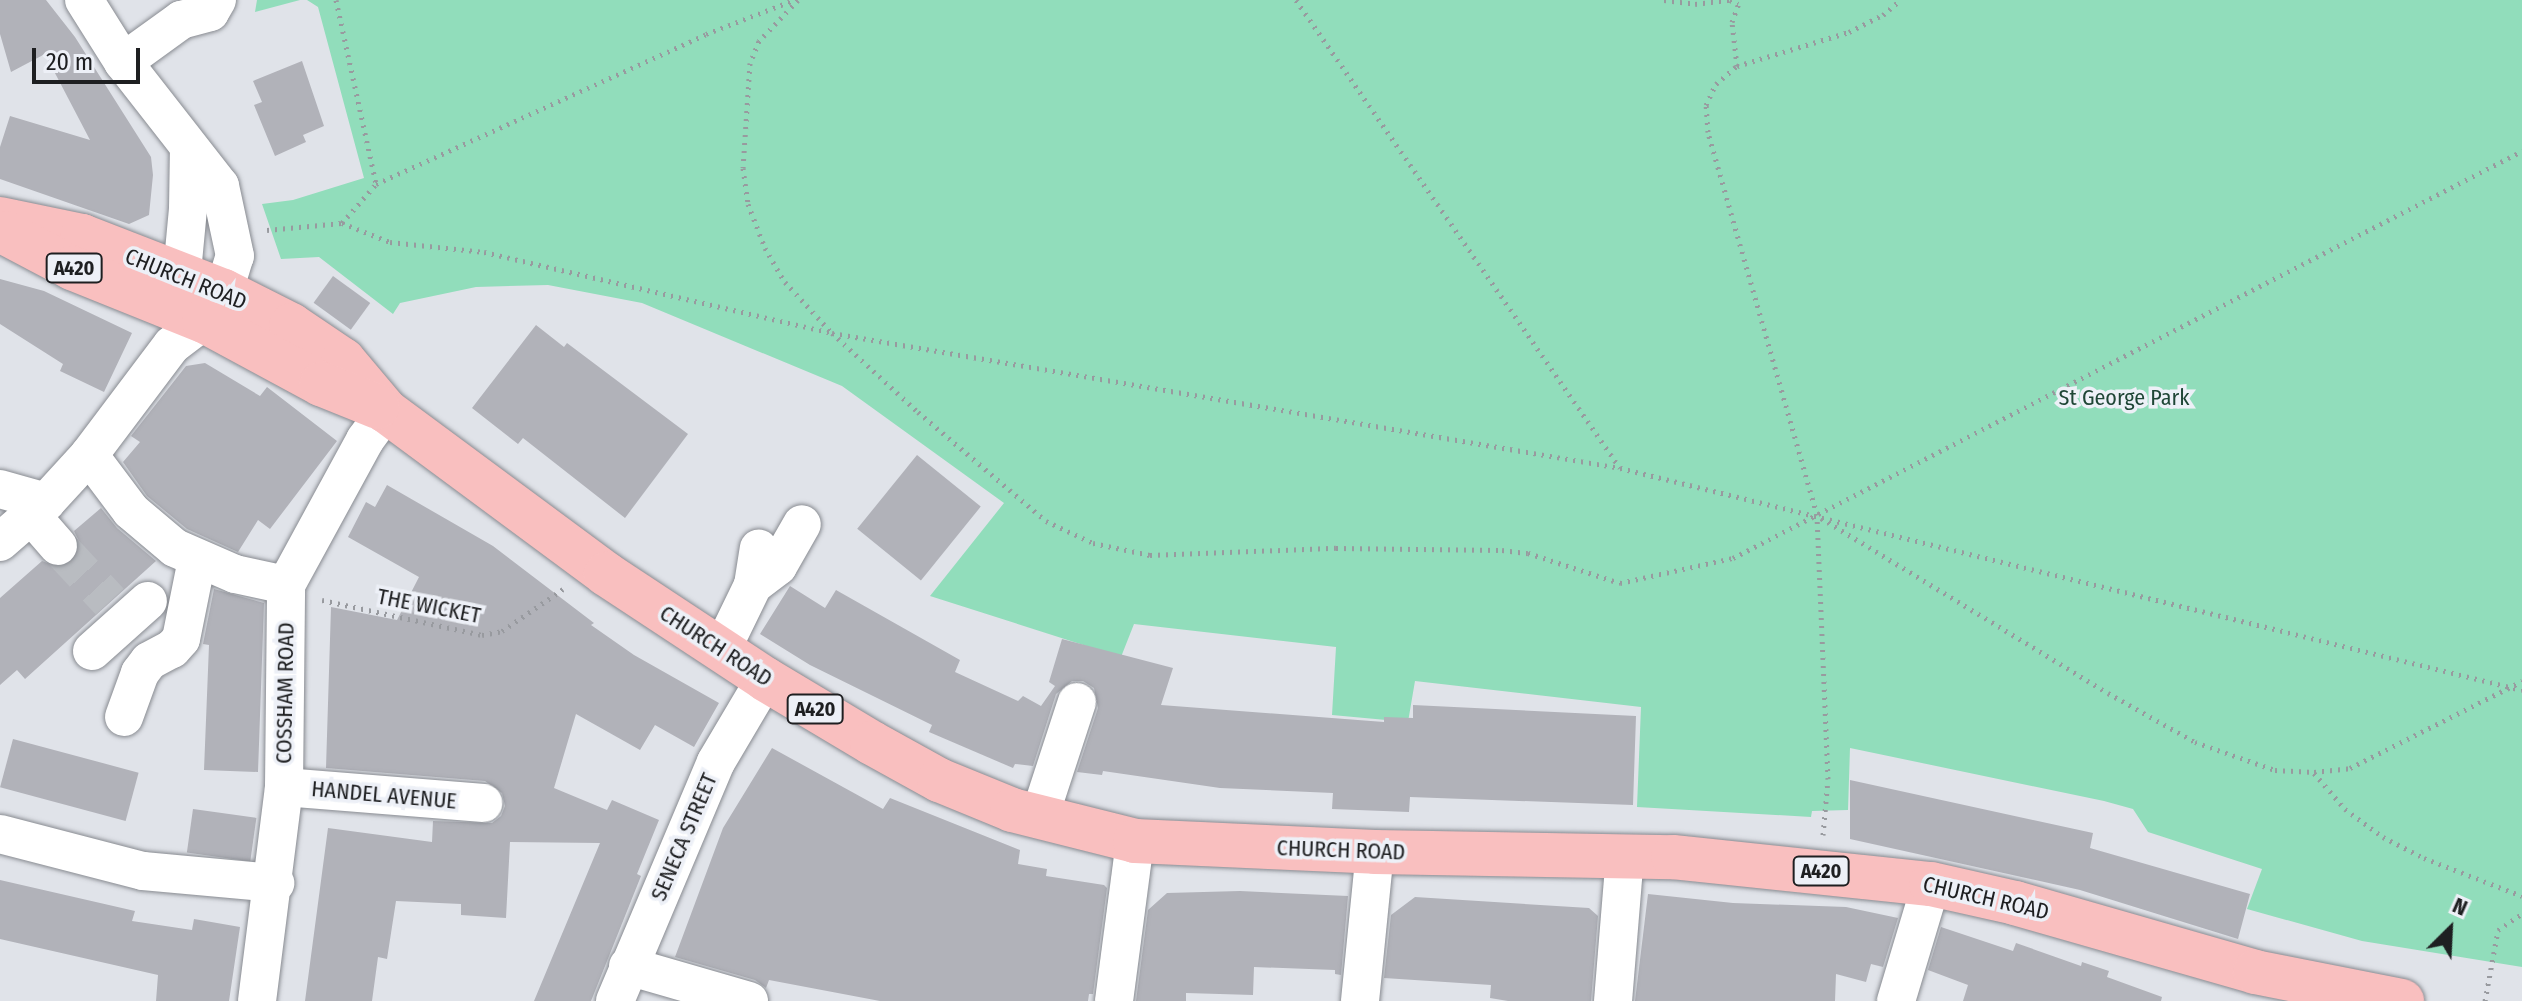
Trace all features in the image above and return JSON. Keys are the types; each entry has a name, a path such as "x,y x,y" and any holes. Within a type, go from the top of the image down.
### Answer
{"main road":[{"name":"CHURCH ROAD","path":"0,219 61,229 192,308"},
{"name":"CHURCH ROAD","path":"0,230 72,268 192,308 291,325 343,360 386,411 592,564 721,651 939,780 1039,818 1135,841 1375,852 1625,855 1789,867 1931,884 2015,903 2255,972 2402,1001"}],"street":[{"path":"0,542 38,509 89,455 192,308 235,256 234,238 220,186 123,62 84,0"},
{"path":"123,62 181,20 210,12 217,0"},
{"path":"189,148 192,308"},
{"name":"COSSHAM ROAD","path":"257,1001 275,883 284,787 286,588 365,440 386,411"},
{"path":"89,455 138,518 168,543 197,560 286,588"},
{"path":"0,489 38,509 58,546"},
{"path":"753,585 778,566 802,524"},
{"path":"721,651 753,585 759,548"},
{"path":"124,717 136,680 146,665 172,649 181,639 197,560"},
{"path":"92,651 128,608"},
{"name":"SENECA STREET","path":"622,984 716,762 765,679"},
{"path":"1039,818 1077,702"},
{"name":"HANDEL AVENUE","path":"284,787 483,803"},
{"path":"0,834 143,871 275,883"},
{"path":"1114,1001 1135,841"},
{"path":"1360,1001 1375,852"},
{"path":"1613,1001 1625,855"},
{"path":"1896,1001 1931,884"},
{"path":"622,984 749,1001"}],"path":[{"path":"336,0 376,184"},
{"path":"342,223 376,184 706,34 796,0"},
{"path":"796,0 759,41 750,63 743,185 765,248 785,282 832,333 1046,521 1068,534 1121,551 1150,555 1336,548 1502,550 1528,553 1620,583 1733,558 2522,151"},
{"path":"1296,0 1620,468"},
{"path":"1664,0 1695,4 1730,0 1739,2 1732,22 1737,66"},
{"path":"1789,867 1791,834 1823,839 1828,779 1817,515 1705,119 1710,94 1737,66 1849,32 1883,15 1900,0"},
{"path":"265,245 262,230 342,223 390,242 484,252 832,333 1620,468 2522,690"},
{"path":"1817,515 2108,693 2195,742 2275,770 2314,772 2350,768 2522,681"},
{"name":"THE WICKET","path":"286,588 490,634 519,621 592,564"},
{"path":"2314,772 2345,809 2383,837 2424,858 2522,896"},
{"path":"2485,1001 2498,930 2522,914"}],"green space":[{"path":"257,0 300,0 255,12"},
{"name":"St George Park","path":"307,0 2522,0 2522,967 2362,941 2247,909 2262,869 2148,832 2133,809 2104,801 1850,748 1848,810 1812,811 1811,817 1637,807 1641,707 1415,681 1408,722 1332,715 1336,647 1134,624 1121,657 930,596 1004,503 842,386 642,303 548,285 476,287 400,303 393,314 319,257 281,259 262,204 293,200 364,178 318,7"}],"building":[{"path":"0,0 46,0 75,37 151,157 153,175 149,215 129,224 0,179 0,147 10,116 90,140 45,54 11,72 0,34"},
{"path":"302,61 324,126 303,135 306,142 275,156 254,105 262,102 253,81"},
{"path":"333,276 370,303 351,330 314,303"},
{"path":"0,279 44,291 132,333 104,392 60,371 63,364 0,324"},
{"path":"536,325 564,347 567,343 688,434 625,518 523,438 518,444 472,408"},
{"path":"205,363 260,396 267,387 337,441 270,529 258,520 238,552 187,529 147,496 123,462 140,442 131,436 186,366"},
{"path":"917,455 981,507 921,580 857,529"},
{"path":"387,485 493,546 594,623 591,625 634,655 719,703 694,747 655,725 640,750 576,714 554,788 607,810 612,800 659,820 637,874 641,876 591,1001 534,1001 600,843 510,842 506,918 461,915 461,904 396,901 387,959 378,957 372,1001 305,1001 328,828 432,842 433,821 492,823 501,816 505,806 502,793 485,781 326,768 331,607 397,620 419,577 348,537 366,502 375,507"},
{"path":"101,508 117,528 156,561 25,679 17,670 0,685 0,598 42,561 61,568 73,562 80,543 74,531"},
{"path":"790,586 825,608 836,590 960,660 955,672 1018,701 1023,696 1041,706 1055,686 1049,682 1062,639 1173,668 1161,705 1384,722 1384,717 1413,718 1413,705 1636,716 1633,805 1410,797 1409,812 1332,809 1333,793 1220,788 1103,771 1102,775 1077,772 1098,708 1094,688 1083,681 1072,681 1056,694 1033,766 1015,764 1013,768 929,732 932,725 810,665 760,634"},
{"path":"214,589 264,603 258,772 204,770 209,645 203,644"},
{"path":"13,739 139,773 126,821 0,787"},
{"path":"772,748 883,809 890,798 1020,850 1018,864 1047,869 1046,876 1104,885 1107,888 1093,994 1089,994 1088,1001 880,1001 769,980 766,988 755,980 675,957 723,828"},
{"path":"1850,780 2093,833 2090,848 2250,894 2238,939 2080,890 1850,839"},
{"path":"193,809 256,818 250,861 187,853"},
{"path":"0,880 135,911 132,921 192,930 194,919 240,927 229,1001 156,1001 158,975 0,939"},
{"path":"1240,891 1348,896 1341,975 1335,974 1335,970 1254,967 1253,995 1186,993 1186,1001 1136,1001 1148,910 1167,893"},
{"path":"1648,894 1733,903 1846,907 1898,918 1883,967 1871,964 1866,982 1836,974 1835,1001 1635,1001"},
{"path":"1415,897 1589,908 1598,916 1591,1001 1508,1001 1490,998 1491,985 1384,978 1391,915"},
{"path":"1941,927 2013,951 2016,943 2081,966 2082,962 2109,971 2107,977 2162,997 2161,1001 1963,1001 1968,985 1928,970"}],"tunnel":[{"path":"58,546 110,602"}]}
